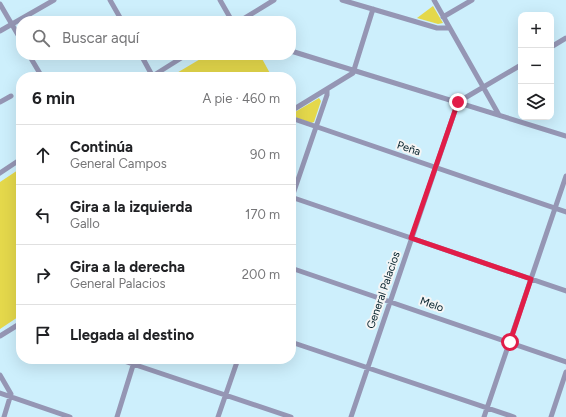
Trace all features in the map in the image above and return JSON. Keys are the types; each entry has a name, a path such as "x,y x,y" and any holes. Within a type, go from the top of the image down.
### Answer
{"street":[{"path":"26,16 54,0"},
{"path":"110,0 119,16"},
{"path":"220,0 229,16"},
{"path":"248,16 274,0"},
{"path":"342,0 437,28 449,28"},
{"path":"434,0 499,115"},
{"path":"443,17 472,0"},
{"path":"0,4 16,31"},
{"path":"296,108 351,75 354,71 373,9"},
{"path":"0,31 16,22"},
{"path":"554,45 566,38"},
{"path":"296,53 566,136"},
{"path":"32,60 39,72"},
{"path":"143,60 149,72"},
{"path":"160,72 178,60"},
{"path":"458,102 518,67"},
{"path":"296,184 327,95 327,90"},
{"path":"0,102 11,96"},
{"name":"General Palacios","path":"351,417 458,102"},
{"name":"Peña","path":"296,120 566,212"},
{"path":"0,173 16,162"},
{"path":"484,417 566,176"},
{"path":"296,200 566,291"},
{"name":"Melo","path":"296,270 390,300 566,362"},
{"path":"0,336 16,326"},
{"path":"296,344 514,417"},
{"path":"117,417 133,364"},
{"path":"140,364 291,417"},
{"path":"218,417 236,364"},
{"path":"551,417 566,372"},
{"path":"0,375 10,392 11,397 4,417"},
{"path":"0,393 70,417"}],"shaded area":[{"path":"433,6 443,23 438,24 417,18"},
{"path":"199,60 263,60 269,72 178,72"},
{"path":"319,98 321,101 314,122 311,123 296,117 296,111"},
{"path":"16,171 16,318 0,329 0,182"}],"route":[{"path":"458,102 411,238 531,279 510,342"}]}
